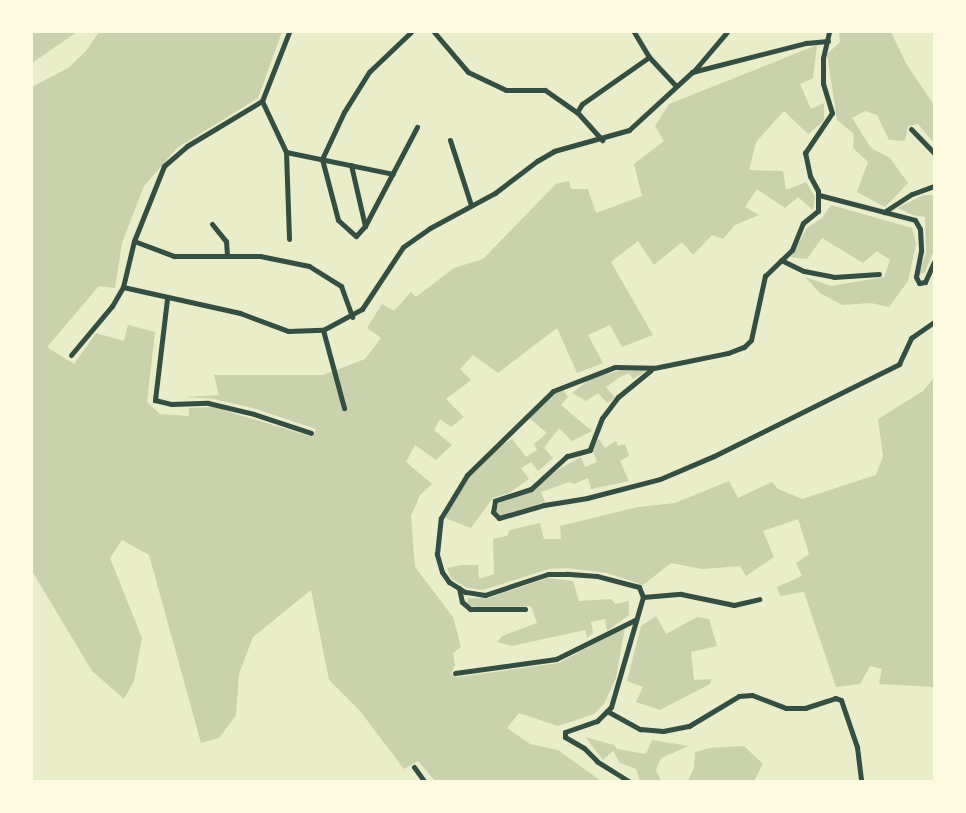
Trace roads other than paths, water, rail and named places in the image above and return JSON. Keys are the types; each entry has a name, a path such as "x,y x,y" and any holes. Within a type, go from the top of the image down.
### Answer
{"street":[{"path":"71,355 112,306 123,287 134,240 164,166 187,146 262,101 289,32"},
{"path":"411,32 369,72 344,112 322,159 338,220 356,236 365,226 417,127"},
{"path":"434,32 468,72 485,83 506,90 545,90 577,111 602,140"},
{"path":"634,32 649,57 675,85"},
{"path":"123,287 167,299 240,313 288,331 323,330 352,317 362,309 403,247 495,193 554,151 602,140 629,130 692,72 719,34 727,32"},
{"path":"630,782 565,737 565,732 597,721 607,711 620,682 643,597 639,587 597,576 548,574 485,595 459,588 449,582 442,572 437,541 441,518 467,475 553,391 615,367 654,368 744,347 751,340 765,276 792,250 803,223 818,211 819,195 810,176 805,153 832,113 823,83 823,58 829,32"},
{"path":"692,72 715,69 806,43 828,41"},
{"path":"577,111 649,57"},
{"path":"262,101 286,152 289,239"},
{"path":"911,129 934,153"},
{"path":"450,140 471,205"},
{"path":"286,152 393,174"},
{"path":"351,165 365,226"},
{"path":"884,212 912,194 934,187"},
{"path":"819,195 915,220 920,229 921,251 916,277 919,283 925,282 934,262"},
{"path":"212,224 226,241 227,256"},
{"path":"134,240 174,256 260,256 309,266 341,286 352,317"},
{"path":"781,260 804,271 834,277 879,274"},
{"path":"167,299 155,400 171,404 208,403 254,414 311,433"},
{"path":"654,368 618,397 601,418 590,450 567,456 531,489 495,501 493,512 499,518 544,505 587,498 660,479 715,456 899,364 911,338 934,322"},
{"path":"323,330 344,408"},
{"path":"459,588 462,602 470,610 525,610"},
{"path":"643,597 681,594 733,605 759,599"},
{"path":"455,673 556,659 635,621"},
{"path":"607,711 640,729 663,731 689,726 739,696 752,695 786,708 805,708 835,698 841,700 857,747 861,782"},
{"path":"414,767 425,782"}]}
